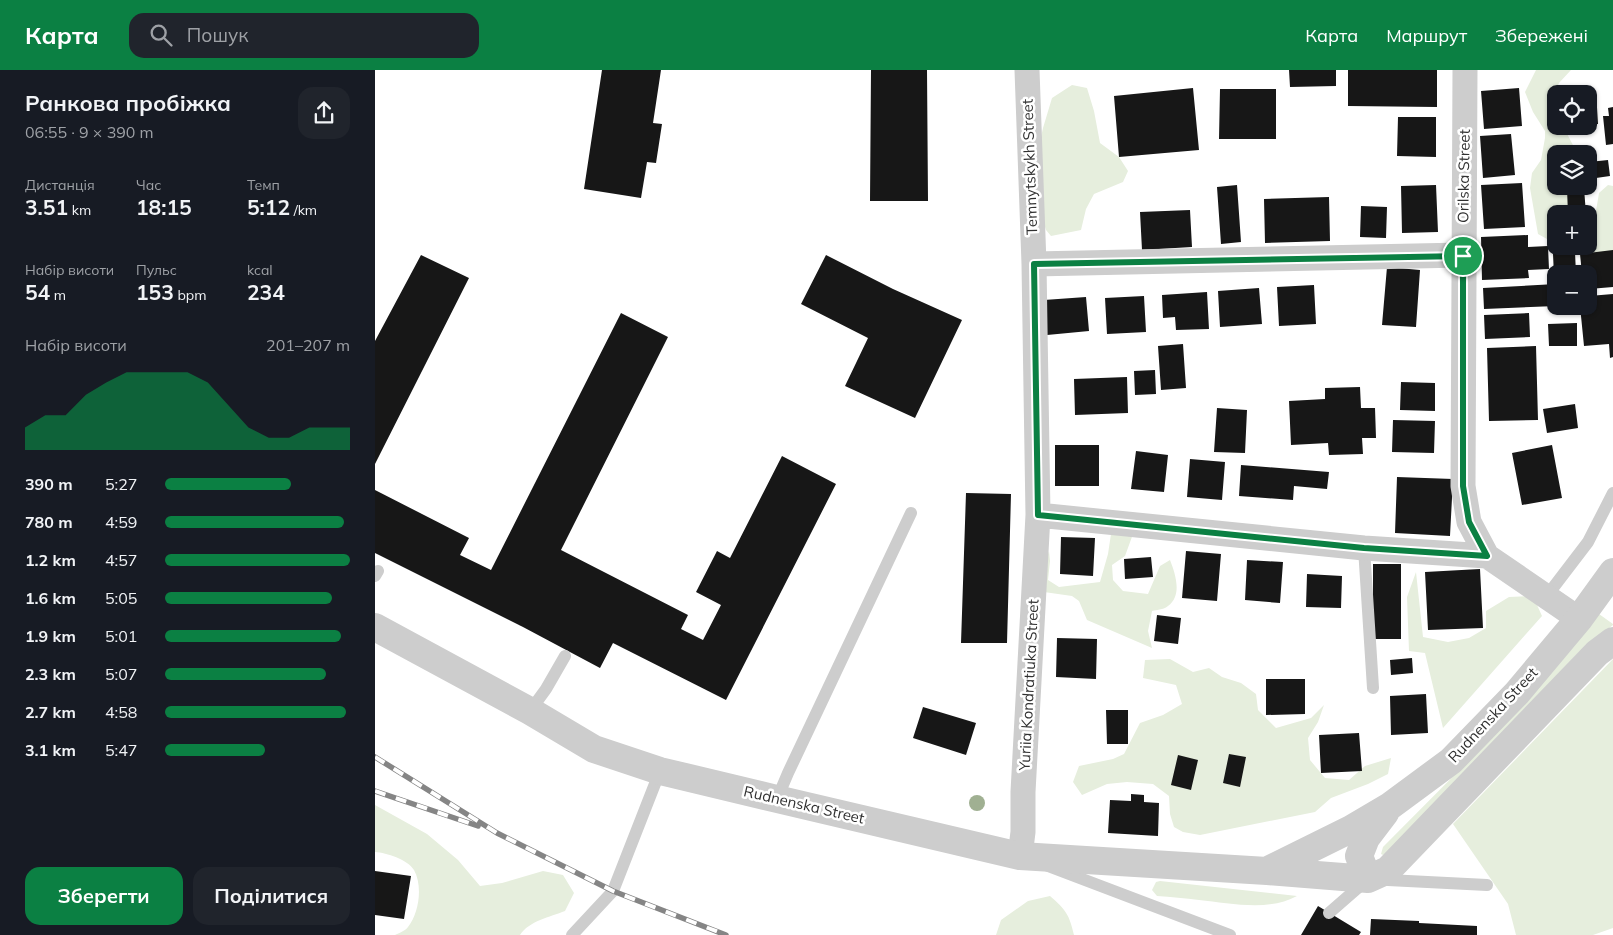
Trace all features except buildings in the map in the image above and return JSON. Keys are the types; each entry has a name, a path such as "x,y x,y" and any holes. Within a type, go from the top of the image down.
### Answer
{"street":[{"name":"Temnytskykh Street","path":"1027,70 1034,264"},
{"name":"Orilska Street","path":"1465,70 1463,486 1469,522 1487,556 1579,619"},
{"path":"1034,264 1463,256"},
{"name":"Yuriia Kondratiuka Street","path":"1020,856 1023,832 1023,792 1038,515 1034,264"},
{"path":"1038,515 1364,548 1487,556"},
{"name":"Rudnenska Street","path":"1267,871 1351,829 1390,806 1451,761 1517,694 1579,619 1613,572"},
{"name":"Rudnenska Street","path":"375,627 530,711 594,749 660,771 1020,856 1368,879 1388,870 1597,652 1613,642"},
{"path":"1368,879 1359,856 1366,838 1390,806"}],"lane":[{"path":"1546,597 1588,542 1613,493"},
{"path":"777,799 911,513"},
{"path":"1364,548 1373,688"},
{"path":"530,711 565,656"},
{"path":"572,935 613,891 660,771"},
{"path":"1020,856 1230,935"},
{"path":"1329,913 1368,879 1487,885"}],"green space":[{"path":"1536,70 1571,70 1558,85 1547,85 1547,135 1568,135 1573,145 1547,145 1547,195 1576,195 1574,205 1547,205 1547,239 1538,234 1530,188 1532,173 1541,160 1545,131 1533,112 1525,92"},
{"path":"1072,85 1087,88 1094,111 1100,143 1119,157 1128,171 1123,182 1094,194 1086,209 1081,230 1051,236 1046,230 1034,192 1035,165 1052,98"},
{"path":"1608,185 1613,186 1613,252 1597,254 1597,205 1599,193"},
{"path":"1111,534 1133,534 1125,556 1112,565 1113,580 1123,591 1148,594 1160,566 1170,560 1172,565 1176,577 1177,590 1173,601 1167,607 1152,611 1148,631 1152,648 1087,620 1079,601 1072,596 1044,592 1043,571 1049,551 1048,580 1059,587 1100,582 1108,554"},
{"path":"1416,572 1423,637 1448,642 1469,638 1486,628 1486,611 1509,597 1533,596 1542,616 1443,728 1425,653 1409,651 1407,597"},
{"path":"1599,614 1613,625 1579,652 1388,852 1383,855 1381,854 1383,847 1523,706"},
{"path":"1170,659 1193,672 1209,668 1222,677 1241,683 1256,694 1258,710 1276,728 1311,718 1324,705 1318,722 1308,738 1310,760 1325,778 1349,780 1365,766 1391,758 1388,774 1331,798 1315,812 1200,835 1183,832 1174,827 1170,814 1169,796 1153,784 1127,782 1107,784 1082,795 1073,782 1079,766 1113,759 1124,754 1140,723 1163,715 1182,704 1176,685 1143,678 1145,660"},
{"path":"1613,659 1613,928 1593,935 1516,935 1508,904 1453,824"},
{"path":"375,805 427,834 458,860 480,886 502,883 543,871 563,875 574,893 565,911 534,923 520,935 395,935 408,927 415,914 419,899 417,876 411,866 402,860 391,855 375,852"},
{"path":"1156,882 1297,896 1274,904 1249,905 1157,896 1152,890"},
{"path":"1050,896 1066,913 1074,935 996,935 1001,920 1028,901"}],"railway":[{"path":"375,757 497,833 613,891 726,935"},
{"path":"375,791 478,826"}],"route":[{"path":"1463,256 1463,486 1469,522 1487,556 1364,548 1038,515 1034,264 1463,256"}]}
